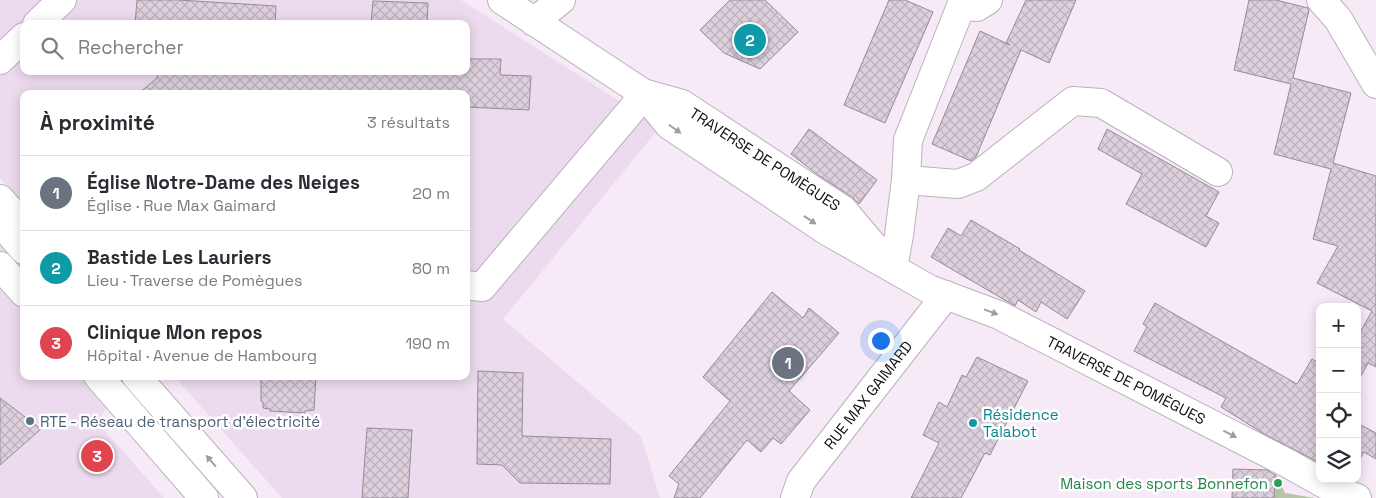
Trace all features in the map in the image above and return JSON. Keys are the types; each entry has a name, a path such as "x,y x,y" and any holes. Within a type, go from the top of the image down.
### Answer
{"street":[{"path":"41,20 62,0"},
{"name":"TRAVERSE DE POMÈGUES","path":"502,0 643,93 682,104 844,210 893,268 929,289 999,315 1337,491 1357,498"},
{"path":"534,22 561,0"},
{"path":"893,268 906,180 908,140 959,3 978,7 988,0"},
{"path":"1321,0 1338,19 1376,84"},
{"path":"0,60 20,41"},
{"path":"470,286 482,287 634,107 643,93"},
{"path":"906,180 958,184 976,177 1073,102 1101,103 1218,172"},
{"path":"0,199 20,222"},
{"path":"0,222 20,245"},
{"path":"0,266 20,288"},
{"name":"RUE MAX GAIMARD","path":"793,497 800,481 946,295"},
{"path":"101,380 204,498"},
{"path":"140,380 244,498"}],"shaded area":[{"path":"0,0 461,0 660,127 503,319 641,436 660,498 282,498 178,380 470,380 470,90 20,90 20,200 0,178"},
{"path":"20,210 20,380 121,380 98,423 164,498 0,498 0,227"}],"green space":[{"name":"Maison des sports Bonnefon","path":"1275,472 1285,493 1315,498 1274,498"}],"building":[{"path":"137,0 178,0 276,6 275,20 135,20"},
{"path":"730,0 765,0 798,32 760,69 724,53 700,30"},
{"path":"889,0 905,0 933,12 885,123 844,105"},
{"path":"1026,0 1076,0 1049,63 1021,50 976,157 971,161 932,144 980,31 1010,45 1006,43"},
{"path":"1249,0 1276,0 1308,8 1309,10 1293,78 1351,93 1333,163 1376,176 1376,367 1368,363 1361,376 1361,331 1372,311 1361,305 1361,303 1356,303 1317,283 1338,246 1313,239 1331,169 1274,154 1291,84 1234,70"},
{"path":"373,1 428,3 427,20 371,20"},
{"path":"470,59 501,59 500,75 531,76 529,110 470,107 470,90 143,90 157,78 157,75 470,75"},
{"path":"809,129 877,180 859,204 791,154"},
{"path":"1107,129 1219,192 1206,216 1219,223 1206,247 1126,204 1142,174 1098,149"},
{"path":"971,220 1085,291 1067,319 1041,302 1036,312 1018,300 1015,306 931,257 948,228 961,236"},
{"path":"772,292 803,318 809,308 839,333 789,391 810,410 781,444 773,438 761,452 747,440 700,498 674,498 679,484 669,476 730,401 703,377"},
{"path":"1155,303 1297,384 1312,359 1316,362 1316,461 1264,434 1221,407 1226,398 1134,351 1147,327 1143,324"},
{"name":"Résidence Talabot","path":"977,357 1028,381 990,455 985,453 961,498 911,498 939,443 923,435 939,402 947,407 962,375 966,377"},
{"path":"478,371 523,373 522,436 611,439 610,484 520,483 502,465 477,464"},
{"path":"261,380 316,380 314,410 305,411 305,413 270,411 270,409 263,408 263,402 261,401"},
{"path":"0,398 41,429 0,465"},
{"path":"1361,425 1376,433 1376,459 1364,452 1361,457"},
{"path":"367,428 412,430 408,498 362,498"},
{"path":"1233,469 1267,470 1275,475 1274,498 1232,498"}],"place":[{"name":"Bastide Les Lauriers","path":"750,40"},
{"name":"Église Notre-Dame des Neiges","path":"788,363"},
{"name":"RTE - Réseau de transport d'électricité","path":"30,421"},
{"name":"Résidence Talabot","path":"973,423"},
{"name":"Clinique Mon repos","path":"97,456"},
{"name":"Maison des sports Bonnefon","path":"1278,483"}]}
